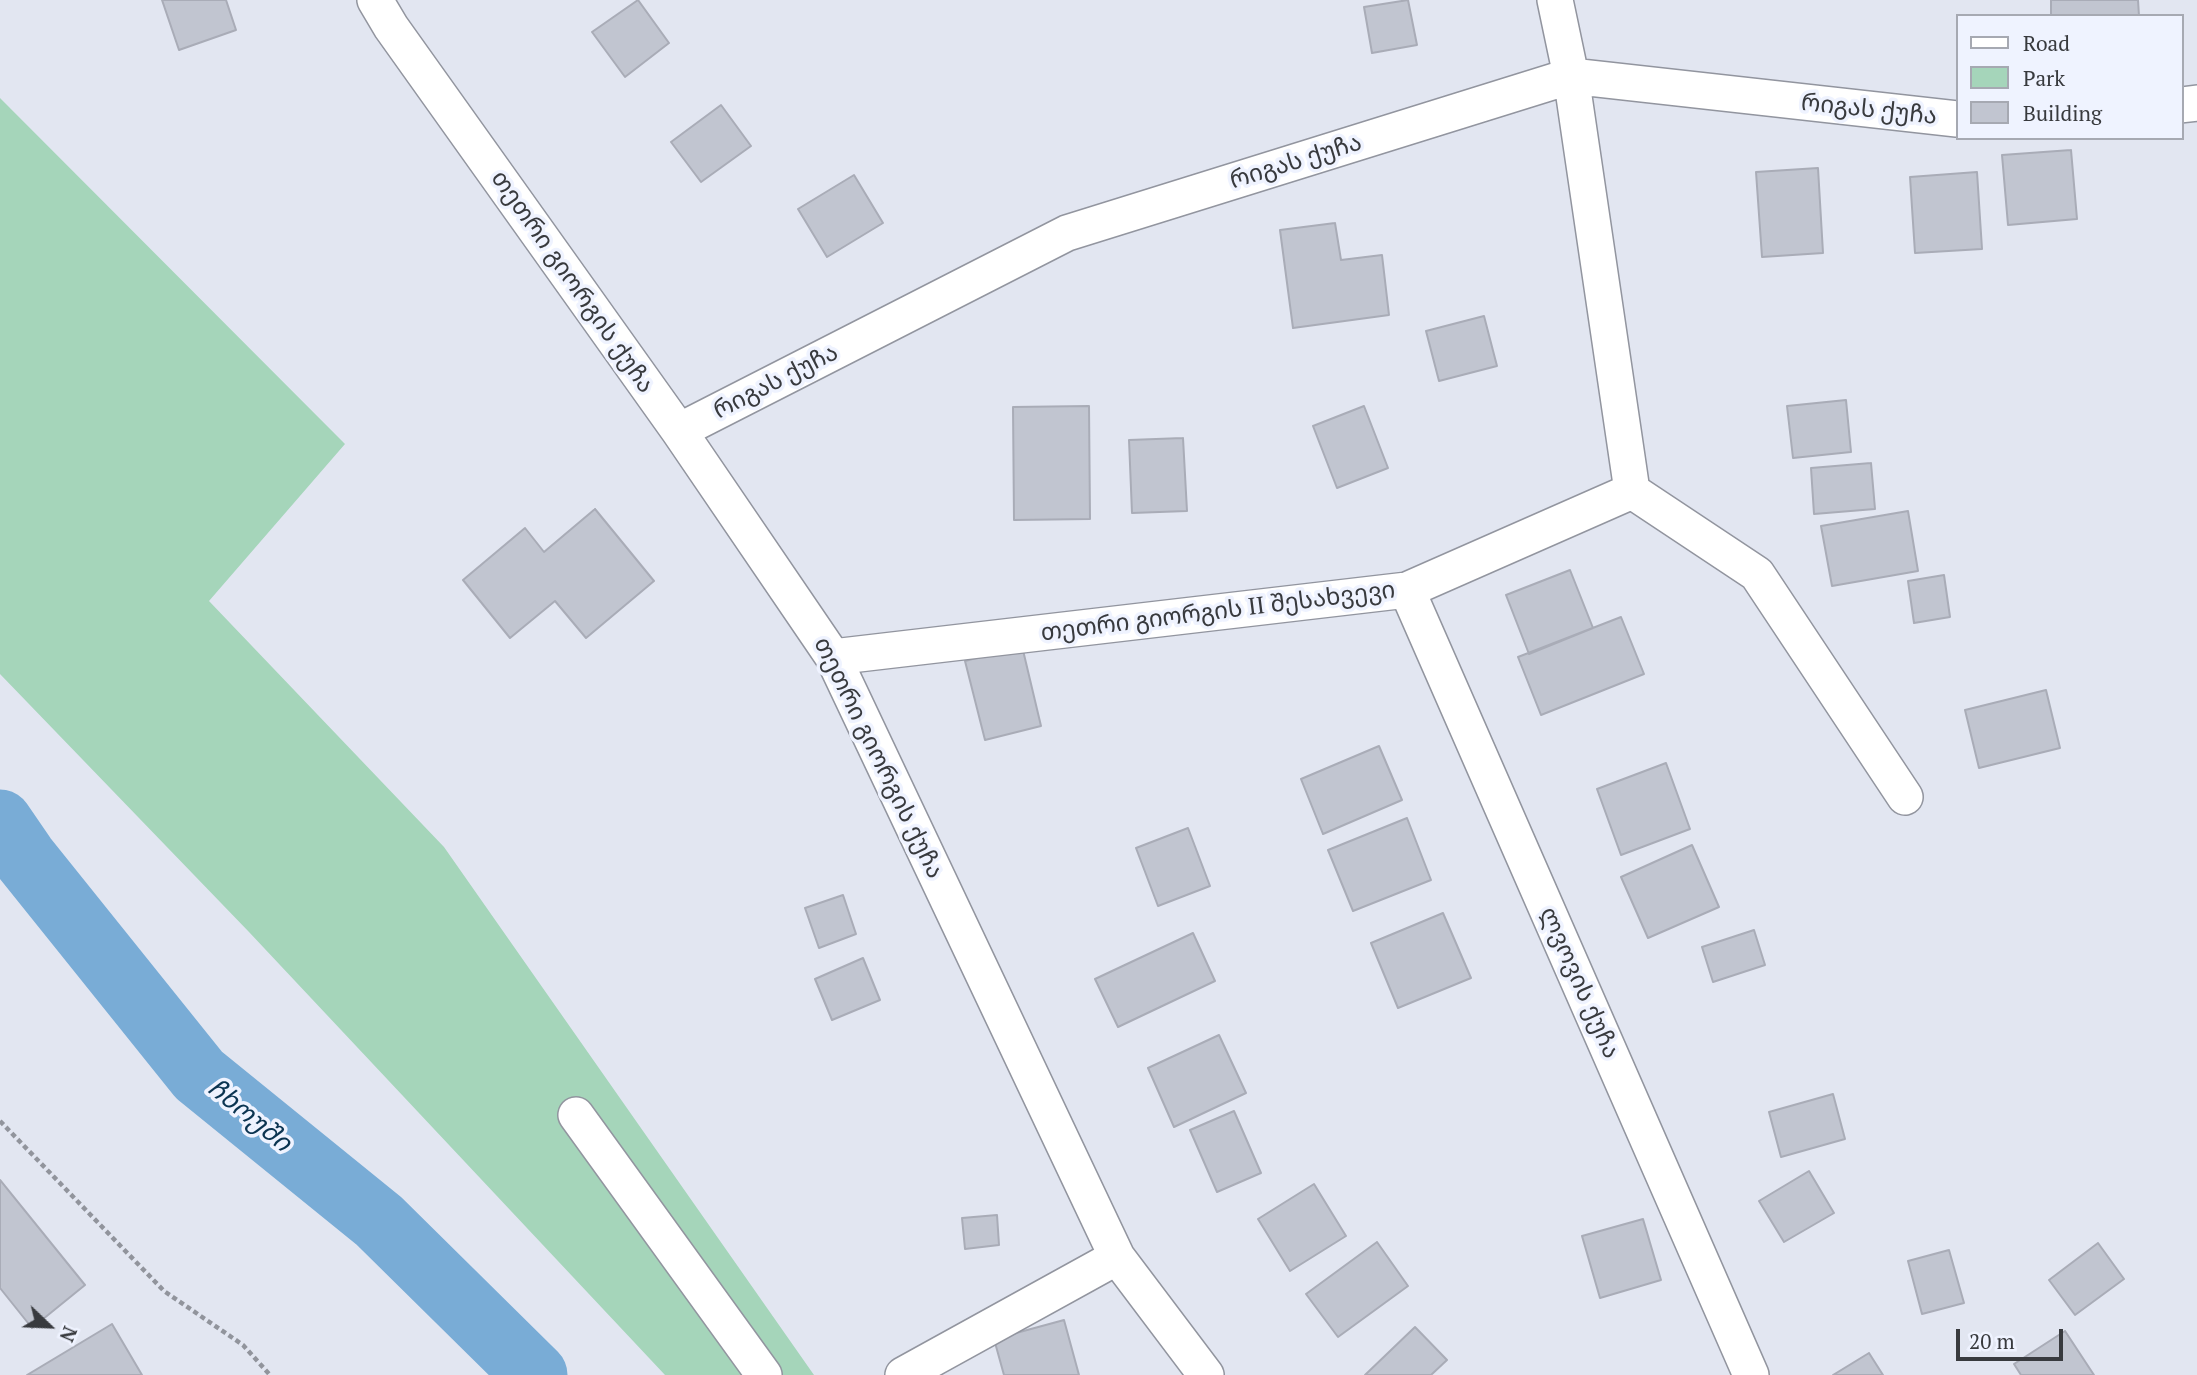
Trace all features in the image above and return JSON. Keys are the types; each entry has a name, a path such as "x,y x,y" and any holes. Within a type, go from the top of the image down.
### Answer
{"street":[{"name":"თეთრი გიორგის ქუჩა","path":"375,0 391,27 679,431 832,657 1117,1257 1206,1375"},
{"path":"1555,0 1571,76 1632,491 1757,574 1905,797"},
{"name":"რიგას ქუჩა","path":"679,431 1067,233 1571,76 1955,119"},
{"name":"თეთრი გიორგის II შესახვევი","path":"832,657 1407,590 1632,491"},
{"name":"ლვოვის ქუჩა","path":"1407,590 1751,1375"},
{"path":"576,1115 764,1375"},
{"path":"904,1375 1117,1257"}],"path":[{"path":"0,1121 164,1291 243,1345 270,1375"}],"green space":[{"path":"0,98 345,444 209,601 444,847 814,1375 665,1375 249,932 0,674"}],"building":[{"path":"162,0 226,0 236,30 179,50"},
{"path":"638,0 669,43 625,77 592,32"},
{"path":"1408,0 1417,45 1372,53 1364,7"},
{"path":"2051,0 2138,0 2139,14 2051,14"},
{"path":"721,105 751,146 701,182 671,142"},
{"path":"2071,150 2077,219 2008,225 2002,155"},
{"path":"1818,168 1823,253 1762,257 1756,172"},
{"path":"1977,172 1982,249 1915,253 1910,177"},
{"path":"854,175 883,223 827,257 798,209"},
{"path":"1335,223 1341,260 1382,255 1389,315 1293,328 1280,230"},
{"path":"1484,316 1497,366 1439,381 1426,331"},
{"path":"1846,400 1851,452 1793,458 1787,406"},
{"path":"1089,406 1090,519 1014,520 1013,407"},
{"path":"1364,406 1388,468 1337,488 1313,426"},
{"path":"1183,438 1187,511 1132,513 1129,440"},
{"path":"1871,463 1875,509 1814,514 1811,468"},
{"path":"595,509 654,581 586,638 555,601 510,638 463,580 525,528 544,552"},
{"path":"1908,511 1918,571 1832,586 1821,526"},
{"path":"1570,570 1593,628 1529,654 1506,595"},
{"path":"1944,575 1950,617 1914,623 1908,581"},
{"path":"1621,617 1644,674 1541,715 1518,657"},
{"path":"1022,646 1041,726 985,740 965,661"},
{"path":"2046,690 2060,748 1979,768 1965,710"},
{"path":"1379,746 1402,800 1323,834 1301,779"},
{"path":"1666,763 1690,829 1621,855 1597,789"},
{"path":"1407,818 1431,880 1353,911 1328,850"},
{"path":"1188,828 1210,886 1158,906 1136,848"},
{"path":"1692,845 1719,907 1648,938 1621,877"},
{"path":"843,895 856,934 819,948 805,908"},
{"path":"1443,913 1471,978 1398,1008 1371,943"},
{"path":"1754,930 1765,965 1713,982 1702,947"},
{"path":"1193,933 1215,981 1118,1027 1095,979"},
{"path":"863,958 880,1000 832,1020 815,979"},
{"path":"1219,1035 1246,1093 1174,1127 1148,1068"},
{"path":"1833,1094 1845,1139 1781,1157 1769,1112"},
{"path":"1234,1111 1261,1173 1217,1192 1190,1130"},
{"path":"1809,1171 1834,1213 1784,1242 1759,1201"},
{"path":"0,1180 85,1285 32,1328 0,1288"},
{"path":"1314,1184 1346,1236 1290,1271 1258,1219"},
{"path":"997,1215 999,1245 965,1249 962,1218"},
{"path":"1643,1219 1661,1280 1600,1298 1582,1236"},
{"path":"1377,1242 1408,1286 1338,1337 1306,1294"},
{"path":"2098,1243 2124,1279 2075,1315 2049,1280"},
{"path":"1949,1250 1964,1303 1922,1314 1908,1261"},
{"path":"1064,1320 1079,1375 1004,1375 994,1339"},
{"path":"112,1324 142,1375 27,1375"},
{"path":"1415,1327 1447,1360 1431,1375 1365,1375"},
{"path":"2065,1331 2094,1375 2021,1375 2014,1364"},
{"path":"1869,1353 1883,1375 1833,1375"}],"waterway":[{"name":"ჩხოუში","path":"0,822 24,857 199,1075 379,1221 535,1375"}]}
